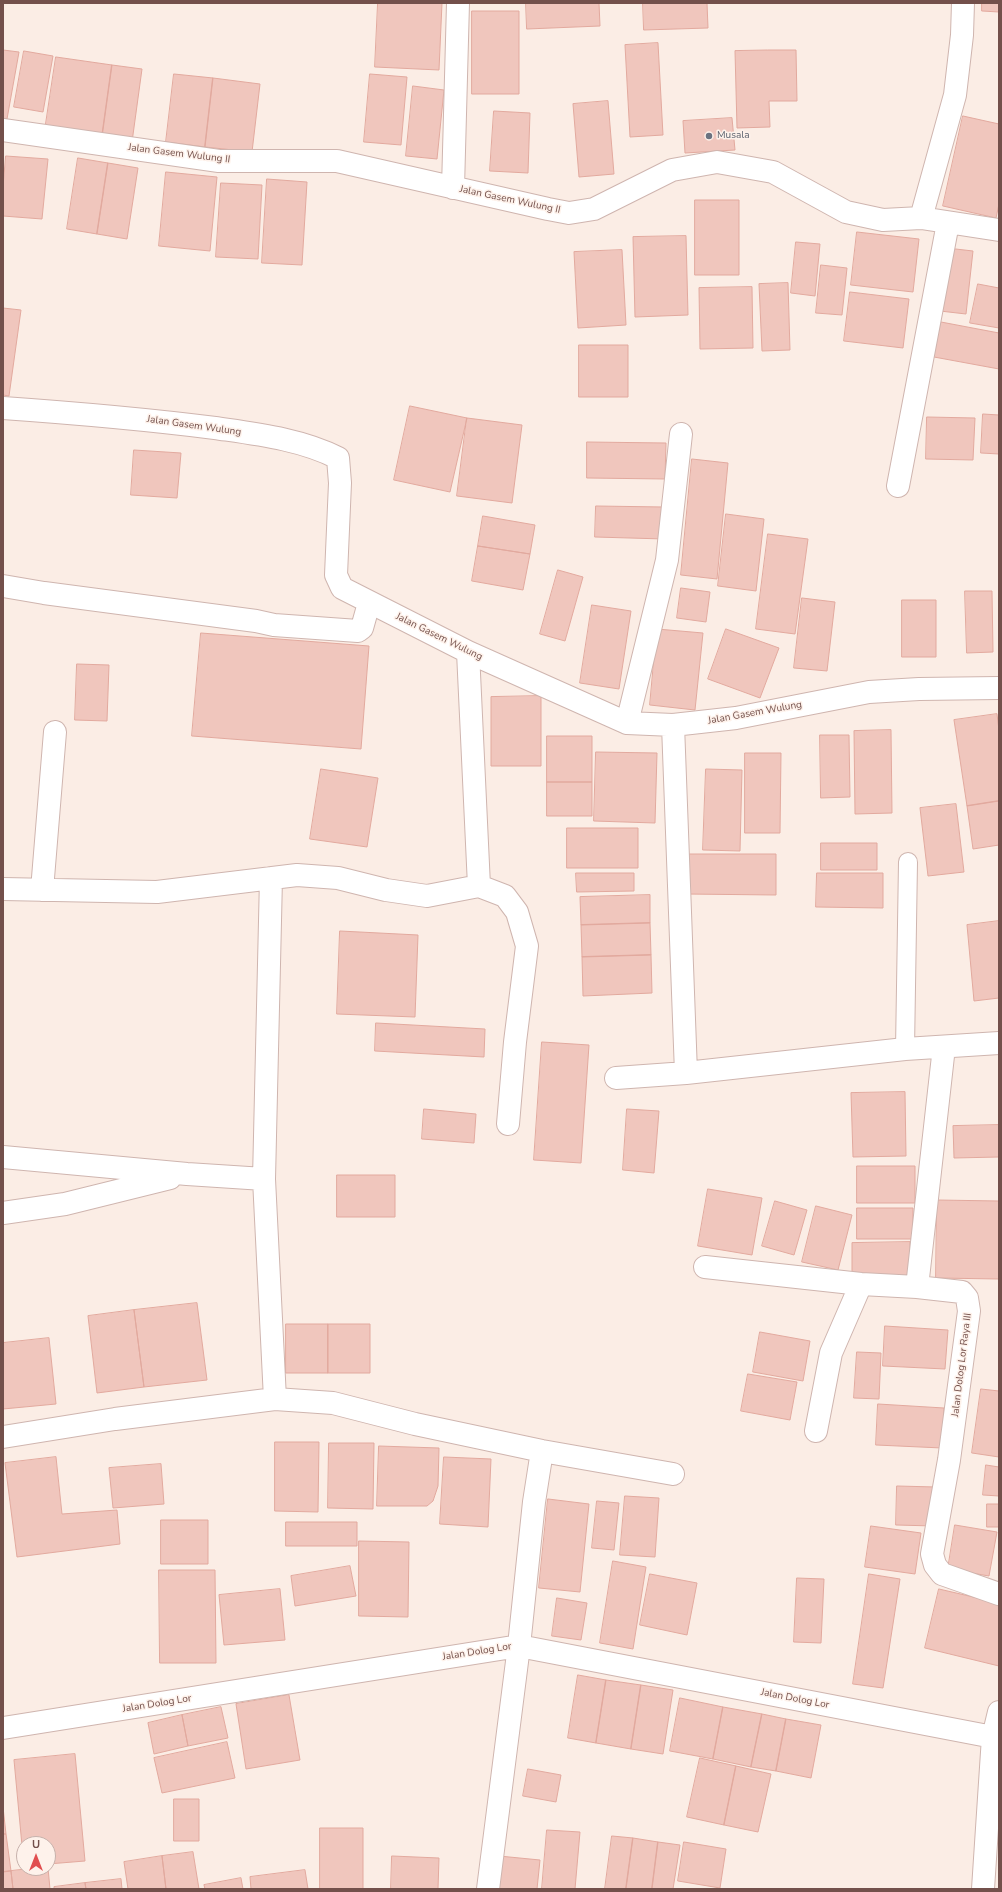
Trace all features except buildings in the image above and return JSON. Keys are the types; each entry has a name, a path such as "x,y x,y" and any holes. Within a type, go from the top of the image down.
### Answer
{"street":[{"path":"453,188 458,3"},
{"path":"921,218 955,95 962,35 963,3"},
{"name":"Jalan Gasem Wulung II","path":"3,130 219,160 337,160 453,188 569,213 594,209 672,170 717,162 772,172 846,212 883,220 921,218 999,230"},
{"path":"898,486 948,223"},
{"name":"Jalan Gasem Wulung","path":"3,408 144,419 258,434 322,450 338,458 340,483 336,575 342,588 468,652 627,723 673,725 736,718 869,692 919,688 999,688"},
{"path":"627,723 667,560 681,434"},
{"path":"3,586 44,594 256,621 274,625 358,631 362,628 369,603"},
{"path":"468,652 479,886"},
{"path":"673,725 686,1073"},
{"path":"42,890 55,732"},
{"path":"3,889 157,892 297,875 338,878 386,890 427,896 479,886 505,896 517,912 527,946 514,1042 508,1124"},
{"path":"271,878 264,1179 275,1399"},
{"path":"616,1078 686,1073 905,1049 999,1043"},
{"path":"705,1267 861,1284 917,1287 944,1047"},
{"path":"3,1157 187,1174 264,1179"},
{"path":"3,1214 65,1204 187,1174"},
{"path":"816,1431 831,1353 861,1284"},
{"name":"Jalan Dolog Lor Raya III","path":"917,1287 962,1292 967,1298 969,1311 949,1460 932,1554 935,1565 942,1574 999,1594"},
{"path":"3,1437 115,1419 275,1399 333,1403 415,1424 542,1451 673,1474"},
{"path":"488,1889 519,1646 534,1502 542,1451"},
{"name":"Jalan Dolog Lor","path":"3,1728 519,1646 993,1737"},
{"path":"983,1889 993,1737 999,1712"}],"lane":[{"path":"905,1049 908,862"}],"place":[{"name":"Musala","path":"709,136"}]}
